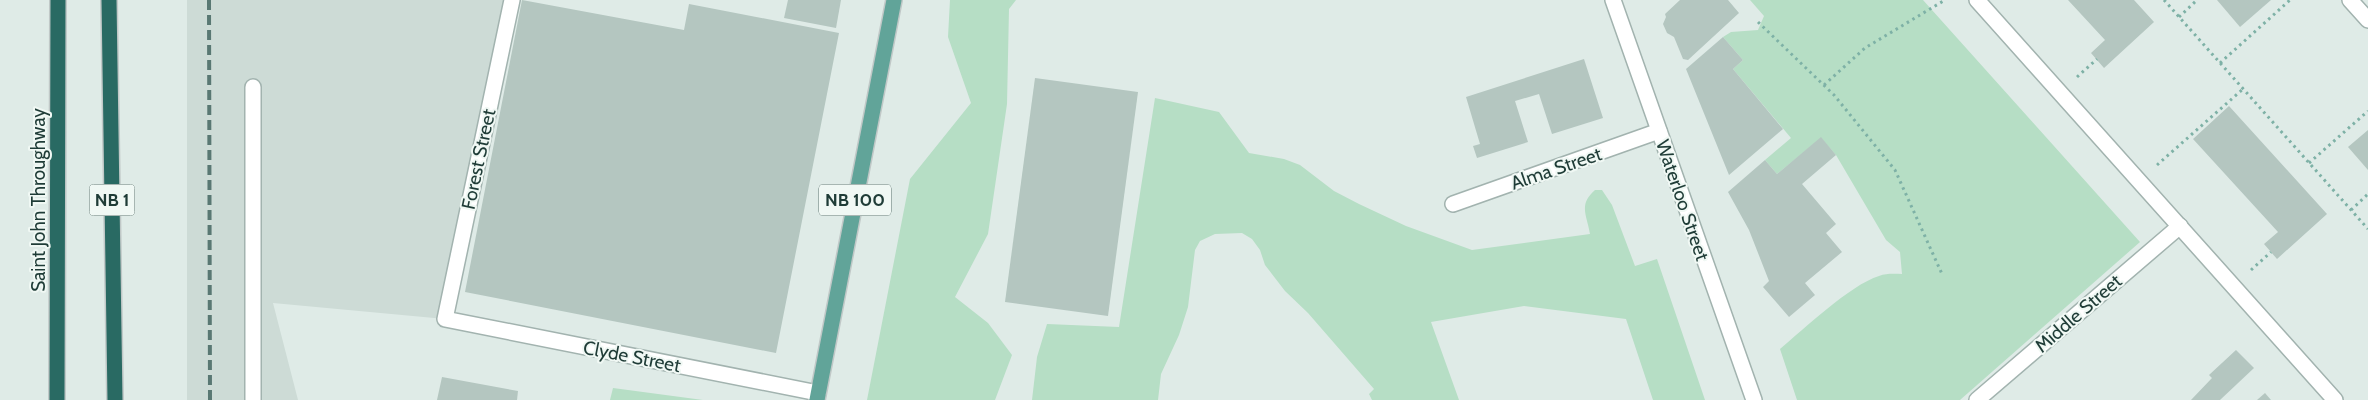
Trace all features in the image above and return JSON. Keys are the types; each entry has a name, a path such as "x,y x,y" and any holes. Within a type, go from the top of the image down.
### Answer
{"highway":[{"name":"Saint John Throughway","path":"57,400 58,0"},
{"name":"NB 1","path":"109,0 115,400"}],"main road":[{"name":"NB 100","path":"817,396 894,0"}],"street":[{"name":"Forest Street","path":"445,319 512,0"},
{"name":"Waterloo Street","path":"1613,0 1754,400"},
{"path":"1978,0 2335,400"},
{"path":"2350,0 2368,20"},
{"path":"252,400 253,87"},
{"name":"Alma Street","path":"1452,204 1659,131"},
{"name":"Middle Street","path":"1977,400 2180,226"},
{"name":"Clyde Street","path":"445,319 817,396"}],"path":[{"path":"1824,85 1865,48 1945,0"},
{"path":"2164,0 2368,229"},
{"path":"2179,17 2197,0"},
{"path":"2220,63 2290,0"},
{"path":"1758,22 1824,85 1895,170 1942,274"},
{"path":"2139,180 2243,89"},
{"path":"2309,163 2368,112"},
{"path":"2351,210 2368,194"}],"shaded area":[{"path":"187,0 512,0 445,319 273,303 298,400 187,400"}],"green space":[{"path":"950,0 1016,0 1009,9 1007,104 988,234 955,297 988,323 1012,355 995,400 867,400 910,179 971,103 948,37"},
{"path":"1750,0 1923,0 2140,242 1960,400 1797,400 1780,349 1828,308 1855,288 1882,275 1902,274 1900,252 1886,240 1836,155 1821,138 1777,174 1765,160 1791,138 1733,69 1743,60 1723,37 1731,32 1758,30 1764,16"},
{"path":"1155,98 1219,112 1249,153 1284,159 1300,165 1334,191 1359,204 1406,226 1472,250 1590,234 1585,206 1590,195 1595,190 1602,190 1612,205 1635,266 1657,259 1705,400 1653,400 1626,319 1524,306 1431,322 1459,400 1372,400 1369,394 1374,389 1308,313 1285,291 1265,265 1260,250 1252,239 1242,233 1215,234 1200,241 1195,250 1188,307 1179,335 1161,374 1158,400 1032,400 1037,357 1047,324 1119,327"},
{"path":"613,388 703,400 610,400"}],"building":[{"path":"522,0 684,30 689,4 839,33 776,353 465,292"},
{"path":"788,0 841,0 836,28 784,18"},
{"path":"1680,0 1728,0 1739,13 1688,60 1683,59 1674,37 1667,33 1663,24 1666,17 1665,14"},
{"path":"2068,0 2134,0 2154,22 2104,68 2091,53 2105,40"},
{"path":"2217,0 2271,0 2240,27"},
{"path":"1723,37 1743,60 1733,69 1783,129 1729,175 1686,69"},
{"path":"1584,59 1603,118 1552,134 1539,94 1515,101 1528,142 1477,158 1473,146 1480,144 1466,97"},
{"path":"1035,78 1138,92 1108,316 1005,302"},
{"path":"2229,106 2327,214 2277,259 2264,244 2278,232 2193,139"},
{"path":"2368,130 2368,170 2348,147"},
{"path":"1821,137 1836,155 1802,184 1836,224 1826,233 1842,252 1805,283 1815,295 1789,317 1763,287 1769,281 1749,230 1728,192 1765,160 1777,174"},
{"path":"2236,350 2254,368 2220,400 2191,400 2212,378 2209,375"},
{"path":"442,377 518,391 517,400 437,400"},
{"path":"2265,393 2271,400 2257,400"}],"railway":[{"path":"209,0 210,400"}]}
